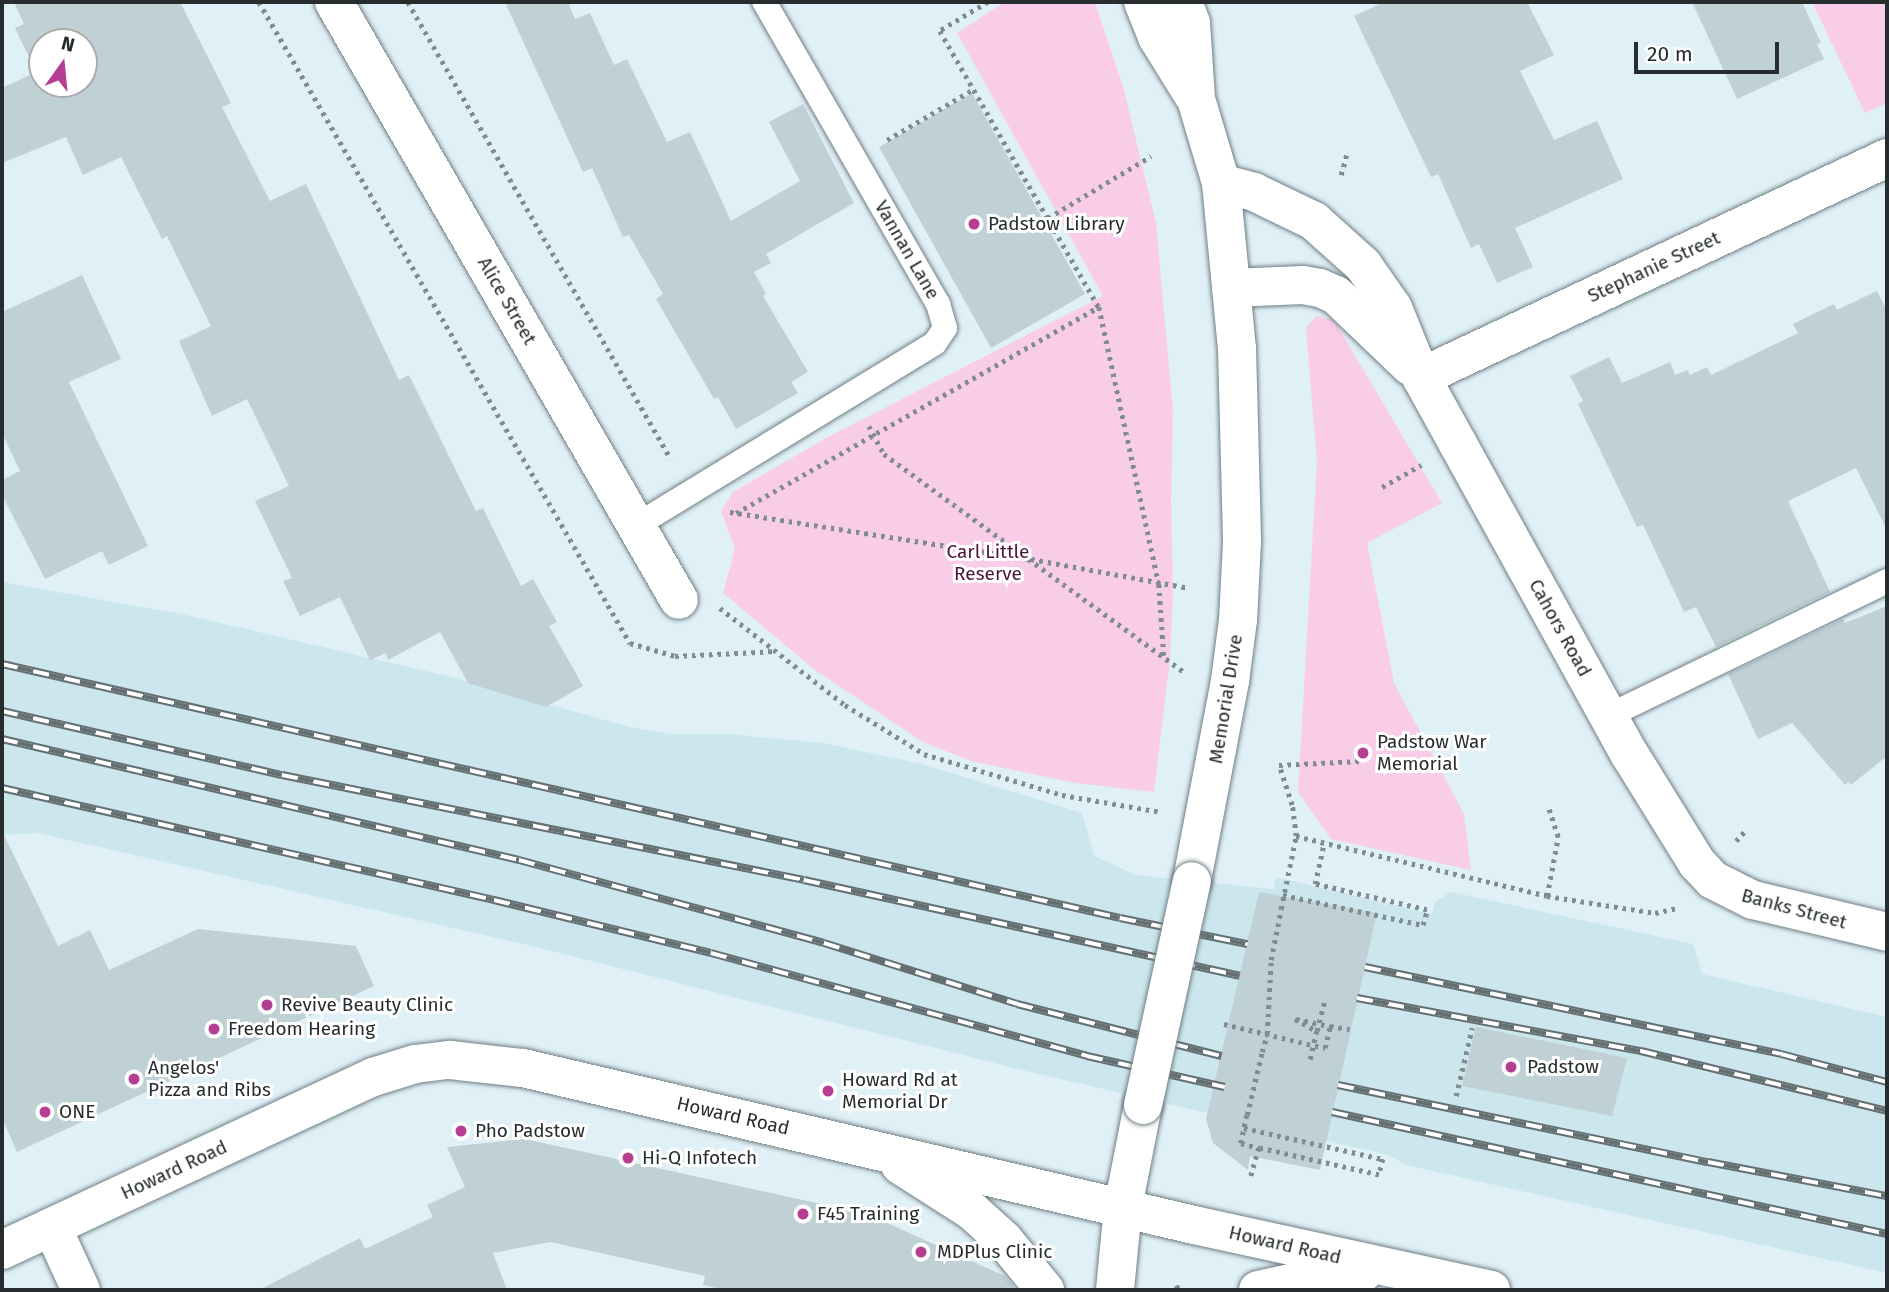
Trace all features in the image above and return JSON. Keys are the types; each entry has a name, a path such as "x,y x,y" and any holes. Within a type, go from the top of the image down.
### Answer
{"street":[{"name":"Alice Street","path":"334,2 679,600"},
{"path":"1143,2 1157,37 1196,99"},
{"path":"1183,2 1191,23 1196,99 1221,183"},
{"name":"Stephanie Street","path":"1421,377 1887,158"},
{"name":"Memorial Drive","path":"1115,1290 1123,1207 1220,741 1238,620 1241,528 1237,348 1221,183"},
{"name":"Cahors Road","path":"1221,183 1286,205 1337,239 1363,265 1393,308 1421,377 1608,716 1680,839 1707,874"},
{"name":"Cahors Road","path":"1231,288 1303,285 1320,288 1342,301 1421,377"},
{"name":"Banks Street","path":"1707,874 1731,892 1752,900 1887,932"},
{"name":"Howard Road","path":"2,1250 373,1077 415,1065 450,1060 523,1068 1490,1290"},
{"path":"870,1147 972,1211 1004,1240 1045,1290"},
{"path":"52,1227 81,1290"},
{"path":"1258,1290 1313,1278 1396,1270"}],"lane":[{"name":"Vannan Lane","path":"637,525 935,342 945,328 938,304 764,2"},
{"path":"1608,716 1887,581"}],"path":[{"path":"260,2 629,643 676,656 776,651"},
{"path":"408,2 678,472 721,511 1031,559 1189,589"},
{"path":"988,2 940,31 1099,307 1159,584 1164,658"},
{"path":"855,159 974,89"},
{"path":"1340,175 1348,152"},
{"path":"1048,218 1151,156"},
{"path":"736,513 1099,307"},
{"path":"852,394 884,454 1190,677"},
{"path":"679,600 713,604 845,705 924,754 1062,795 1161,813"},
{"path":"1244,1128 1383,1159 1380,1175 1241,1143 1244,1128 1247,1115 1262,1052 1267,1034 1271,960 1296,836 1292,805 1279,765 1359,761"},
{"path":"1547,896 1558,837 1548,807"},
{"path":"1296,836 1547,896 1655,913 1675,909 1707,874"},
{"path":"1283,894 1423,925 1427,910 1315,884 1324,843"},
{"path":"1310,1061 1325,1000"},
{"path":"1317,1031 1295,1019 1350,1029"},
{"path":"1224,1024 1325,1048 1330,1026"},
{"path":"1456,1096 1462,1056 1472,1028"},
{"path":"1251,1176 1259,1148"}],"shaded area":[{"path":"2,582 186,615 460,679 629,727 669,734 728,734 823,743 922,764 1082,813 1094,856 1136,875 1273,889 1276,877 1432,914 1435,902 1451,892 1693,944 1702,974 1887,1017 1887,1273 1406,1165 1388,1155 1026,1071 528,945 38,833 2,835"}],"green space":[{"name":"Carl Little Reserve","path":"1005,2 1095,2 1123,86 1156,223 1173,411 1173,593 1170,659 1154,792 1075,783 971,761 923,742 815,670 723,593 735,549 721,511 733,492 828,437 1103,296 957,33"},
{"path":"1812,2 1887,2 1887,103 1865,113"},
{"path":"1316,316 1334,320 1442,503 1367,543 1394,683 1464,814 1471,870 1331,839 1298,792 1317,461 1306,328"}],"building":[{"path":"14,2 180,2 231,103 222,107 270,201 306,184 399,380 409,375 476,511 483,508 521,586 533,579 557,622 549,626 583,686 546,707 468,683 440,632 388,660 386,653 370,660 340,597 300,616 283,581 292,578 255,501 289,486 247,399 212,416 179,341 211,326 167,236 162,239 121,157 83,175 66,137 2,163 2,88 28,76 28,98 98,98 98,28 28,28 28,55 15,28 24,24"},
{"path":"505,2 568,2 575,19 590,13 614,65 627,59 667,142 690,132 731,221 800,181 769,122 803,104 854,203 766,254 771,263 754,272 766,294 763,296 808,372 791,382 798,393 736,429 718,397 714,399 656,299 663,294 629,235 623,237 592,168 583,172"},
{"path":"1384,2 1527,2 1554,55 1520,71 1554,140 1597,121 1623,179 1515,228 1533,267 1497,283 1479,244 1471,248 1438,174 1431,177 1354,16"},
{"path":"1692,2 1802,2 1821,43 1817,44 1824,59 1737,99"},
{"path":"972,93 1085,294 991,348 879,147"},
{"path":"82,275 121,359 69,382 148,546 109,565 102,551 45,579 2,495 2,480 20,471 2,433 2,312"},
{"path":"1877,291 1887,311 1887,530 1856,468 1788,501 1830,592 1716,647 1696,607 1684,612 1643,525 1637,527 1578,404 1583,401 1570,376 1609,357 1622,383 1670,362 1675,375 1687,370 1690,375 1707,367 1711,375 1798,333 1793,324 1834,304 1837,310"},
{"path":"1887,606 1887,756 1851,785 1848,782 1845,785 1792,723 1758,739 1728,674 1843,619 1845,623"},
{"path":"2,831 58,946 90,930 109,970 198,929 356,946 374,986 17,1152 2,1118"},
{"path":"1259,892 1377,913 1320,1170 1250,1156 1248,1170 1213,1143 1206,1119"},
{"path":"1476,1027 1627,1058 1612,1116 1462,1086"},
{"path":"525,1139 867,1214 1005,1276 1017,1290 725,1290 703,1285 705,1276 550,1242 493,1253 507,1290 259,1290 360,1238 365,1249 433,1217 427,1205 465,1187 447,1147"}],"railway":[{"path":"2,664 1120,918 1247,944"},
{"path":"2,711 282,775 804,880 1240,976"},
{"path":"2,739 519,860 824,943 1017,1004 1221,1056"},
{"path":"2,788 494,900 711,953 1087,1056 1225,1087"},
{"path":"1365,967 1781,1054 1887,1082"},
{"path":"1357,998 1641,1051 1887,1111"},
{"path":"1338,1085 1708,1162 1887,1196"},
{"path":"1332,1112 1887,1234"}],"place":[{"name":"Padstow Library","path":"974,224"},
{"name":"Padstow War Memorial","path":"1363,753"},
{"name":"Revive Beauty Clinic","path":"267,1005"},
{"name":"Freedom Hearing","path":"214,1029"},
{"name":"Padstow","path":"1511,1067"},
{"name":"Angelos' Pizza and Ribs","path":"134,1079"},
{"name":"Howard Rd at Memorial Dr","path":"828,1091"},
{"name":"ONE","path":"45,1112"},
{"name":"Pho Padstow","path":"461,1131"},
{"name":"Hi-Q Infotech","path":"628,1158"},
{"name":"F45 Training","path":"803,1214"},
{"name":"MDPlus Clinic","path":"921,1252"}]}
